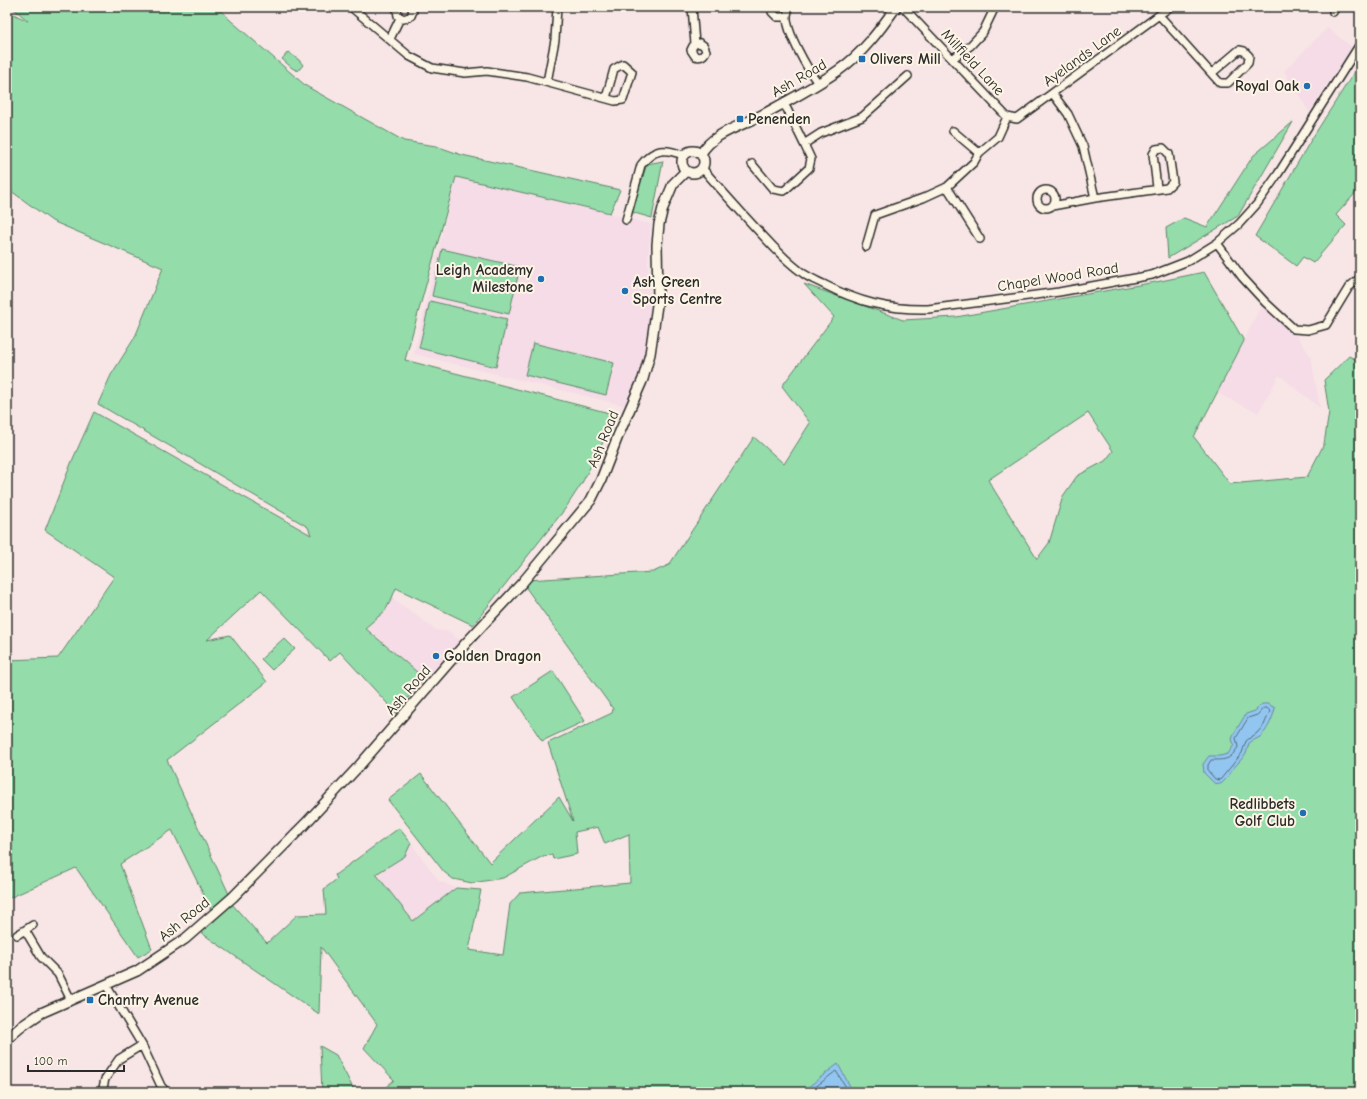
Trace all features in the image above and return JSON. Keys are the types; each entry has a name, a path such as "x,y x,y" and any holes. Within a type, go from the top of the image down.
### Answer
{"street":[{"path":"350,7 410,56 432,68 465,73 487,71 527,77 615,101 623,100 632,72 623,64 614,69 606,98"},
{"path":"398,7 397,13 400,18"},
{"path":"400,18 407,19 411,16 413,11 411,7"},
{"path":"547,82 555,40 557,7"},
{"path":"692,7 695,44"},
{"path":"772,7 772,12 777,17 787,15"},
{"path":"789,7 787,15 790,31 800,54 818,83"},
{"name":"Ash Road","path":"701,154 709,144 719,136 783,104 840,70 859,54 880,30 896,7"},
{"name":"Millfield Lane","path":"904,7 1007,117"},
{"path":"952,59 970,46 983,32 996,7"},
{"name":"Ayelands Lane","path":"1007,117 1017,119 1170,7"},
{"path":"1159,15 1220,83 1228,83 1248,63 1248,56 1244,51 1239,50 1212,73"},
{"path":"390,39 400,18"},
{"name":"Chapel Wood Road","path":"702,168 746,219 780,254 804,274 837,291 859,300 882,306 901,309 928,310 1059,292 1145,276 1188,261 1217,243 1239,224 1257,204 1282,168 1360,44"},
{"path":"804,144 821,133 862,117 908,76"},
{"path":"1053,94 1068,114 1083,146 1095,198"},
{"path":"752,164 773,189 784,191 809,168 811,159 787,109 783,104"},
{"path":"866,248 875,215 923,198 947,187 974,162 979,153 998,136 1007,117"},
{"path":"953,131 979,153"},
{"path":"1052,206 1157,188 1167,188 1173,182 1169,154 1163,148 1156,149 1152,154 1157,188"},
{"path":"626,220 641,165 647,157 656,152 667,150 683,155"},
{"path":"696,150 701,154 704,161 702,168 695,173 686,171 681,164 683,155 689,151 696,150"},
{"name":"Ash Road","path":"7,1039 22,1026 41,1013 137,971 184,939 232,897 305,824 359,766 466,644 522,583 591,500 644,379 650,354 658,298 657,245 659,224 663,208 673,184 686,171"},
{"path":"947,187 980,239"},
{"path":"1217,243 1230,262 1251,287 1294,329 1308,330 1326,325 1350,287 1360,278"},
{"path":"17,935 33,925"},
{"path":"25,930 40,957 58,974 71,1000"},
{"path":"106,985 142,1044 166,1092"},
{"path":"102,1092 105,1079 119,1059 142,1044"}],"shaded area":[{"path":"1327,28 1352,47 1309,112 1284,71"},
{"name":"Leigh Academy Milestone","path":"456,176 651,224 648,262 651,296 645,357 626,406 414,354"},
{"path":"1262,303 1295,333 1311,357 1320,408 1279,375 1258,413 1217,393"},
{"path":"392,598 436,630 448,631 461,642 424,678 364,628 385,611"},
{"path":"411,843 439,881 456,888 413,921 376,874 405,856"}],"green space":[{"path":"12,7 218,7 229,19 306,86 404,141 436,146 462,155 620,190 610,213 456,177 405,360 617,415 582,483 565,509 473,625 396,588 385,611 365,628 424,678 396,713 340,652 330,661 261,590 207,640 230,635 267,682 167,760 229,894 211,910 172,830 120,864 152,949 138,957 76,868 7,899 7,660 58,658 114,577 45,530 72,461 94,412 311,535 308,527 98,404 111,375 135,337 163,268 52,221 7,188 7,11 28,21"},
{"path":"288,52 303,65 298,71 282,59"},
{"path":"1360,63 1360,188 1336,215 1346,225 1313,263 1303,257 1296,266 1255,236 1311,140"},
{"path":"1293,122 1238,216 1168,258 1166,228 1184,218 1207,227 1253,156"},
{"path":"663,161 652,218 631,212 647,164"},
{"path":"442,249 520,267 509,314 432,296"},
{"name":"Redlibbets Golf Club","path":"1204,272 1244,341 1194,437 1230,484 1307,477 1324,444 1329,412 1324,380 1349,356 1360,362 1360,1092 380,1092 394,1080 364,1048 377,1024 321,947 319,1014 200,932 231,903 267,943 297,915 326,914 324,889 337,879 335,875 399,828 411,843 405,856 376,874 413,921 456,888 481,890 469,950 503,955 510,904 520,893 630,883 629,834 605,844 598,827 575,832 577,854 553,859 552,855 543,856 503,878 472,883 453,879 444,872 388,800 421,774 490,863 559,797 573,821 548,743 612,713 613,709 524,585 528,580 653,572 669,565 754,437 784,464 810,423 782,386 834,317 804,284 903,320 956,317 1156,282","holes":["1088,413 1113,451 1105,461 1077,476 1063,496 1049,543 1037,559 988,480"]},
{"path":"430,301 507,319 496,367 419,348"},
{"path":"533,343 614,363 606,395 525,375"},
{"path":"284,638 295,649 272,670 261,659"},
{"path":"553,671 585,721 542,741 513,697"},
{"path":"320,1046 336,1055 355,1092 322,1092"}],"water":[{"path":"1262,704 1268,704 1275,708 1267,728 1260,737 1249,743 1246,754 1231,771 1227,778 1221,784 1214,783 1204,773 1203,764 1209,756 1228,754 1234,745 1232,739 1235,732 1246,714 1255,711"},
{"path":"838,1064 853,1092 803,1091"}],"place":[{"name":"Olivers Mill","path":"862,59"},
{"name":"Royal Oak","path":"1307,86"},
{"name":"Penenden","path":"740,119"},
{"name":"Leigh Academy Milestone","path":"541,279"},
{"name":"Ash Green Sports Centre","path":"625,291"},
{"name":"Golden Dragon","path":"436,656"},
{"name":"Redlibbets Golf Club","path":"1303,813"},
{"name":"Chantry Avenue","path":"90,1000"}]}
